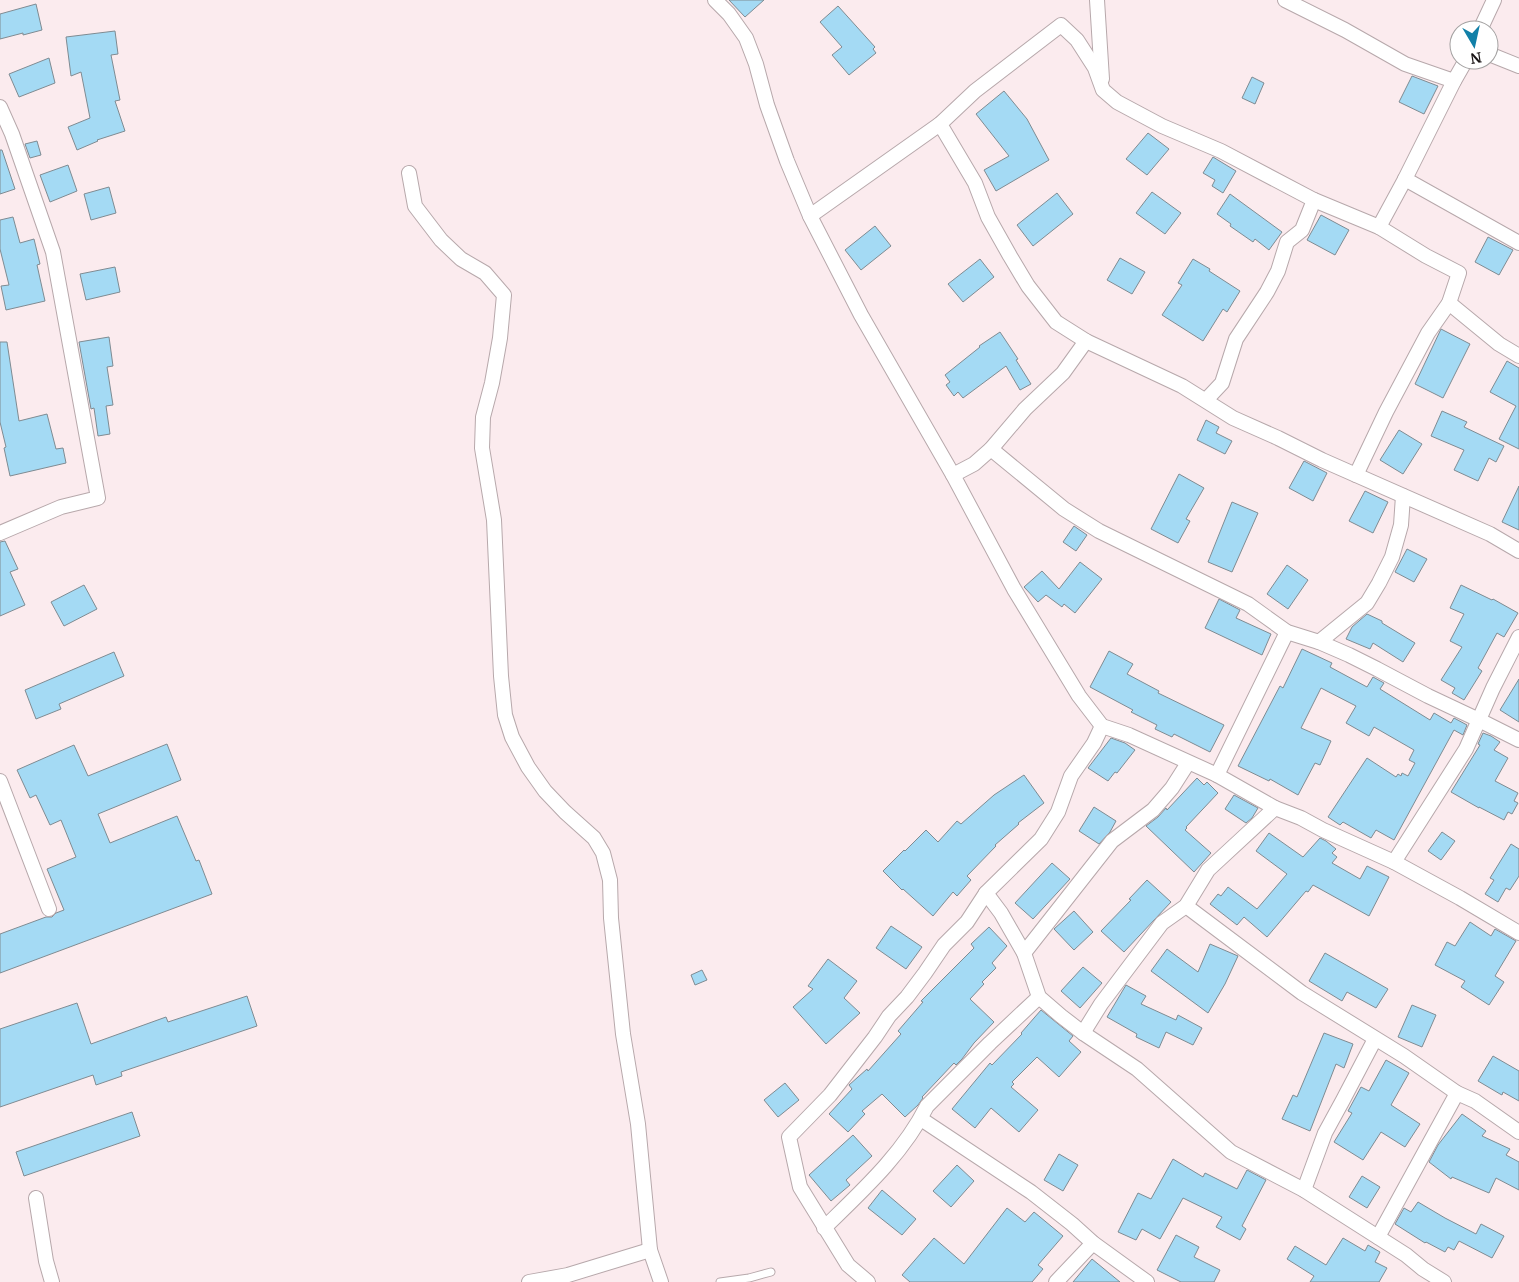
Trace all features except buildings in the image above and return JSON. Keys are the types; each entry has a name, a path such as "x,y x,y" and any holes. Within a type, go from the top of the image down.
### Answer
{"street":[{"path":"715,0 729,14 746,38 756,64 767,105 810,216 861,315 953,475 1019,596 1079,696 1102,726 1129,735 1217,775 1275,808 1301,818 1394,862 1519,933"},
{"path":"1097,0 1103,90"},
{"path":"1285,0 1345,30 1405,64 1454,80"},
{"path":"1485,20 1494,0"},
{"path":"810,216 940,124 975,91 1061,25 1077,40 1095,68 1103,90 1117,102 1162,126 1221,151 1314,200 1379,227 1459,273 1448,303 1428,333 1386,412 1356,475"},
{"path":"1499,58 1519,66"},
{"path":"1379,227 1460,70"},
{"path":"0,108 12,134 53,252 98,498 61,507 0,533"},
{"path":"940,124 975,183 988,217 1028,286 1056,322 1086,341 1182,386 1233,418 1490,534 1519,551"},
{"path":"408,173 415,206 441,240 461,259 485,274 504,295 500,338 492,383 483,416 482,448 494,520 501,676 505,714 512,737 528,767 545,791 594,838 603,853 610,880 611,918 623,1034 638,1124 650,1250 661,1282"},
{"path":"1405,179 1519,243"},
{"path":"1206,400 1222,383 1236,339 1267,292 1278,271 1288,242 1302,230 1314,200"},
{"path":"1448,303 1500,344 1519,356"},
{"path":"953,475 974,464 991,449 1025,409 1063,373 1086,341"},
{"path":"991,449 1064,509 1099,532 1248,604 1287,632 1320,642 1519,740"},
{"path":"1320,642 1367,603 1379,583 1392,556 1401,525 1403,496"},
{"path":"1217,775 1287,632"},
{"path":"1394,862 1466,749 1493,688 1519,638"},
{"path":"868,1282 848,1265 800,1187 789,1137 830,1095 889,1016 925,974 944,945 966,922 986,893 1041,839 1058,812 1071,776 1094,743 1102,726"},
{"path":"1024,953 1112,841 1153,810 1172,788 1188,762"},
{"path":"0,781 49,909"},
{"path":"1083,1033 1162,923 1186,906 1208,870 1275,808"},
{"path":"986,893 1001,913 1024,953 1039,997 1083,1033 1137,1069 1231,1152 1304,1190 1444,1282"},
{"path":"1186,906 1302,994 1404,1056 1457,1093 1475,1101 1519,1132"},
{"path":"824,1228 878,1176 921,1119 927,1106 1039,997"},
{"path":"1304,1190 1325,1132 1374,1039"},
{"path":"1378,1237 1457,1093"},
{"path":"921,1119 1031,1192 1093,1243 1147,1282"},
{"path":"36,1198 46,1261 52,1282"},
{"path":"1056,1282 1093,1243"},
{"path":"529,1282 568,1275 650,1250"}],"lane":[{"path":"720,1282 749,1278 771,1272"}]}
